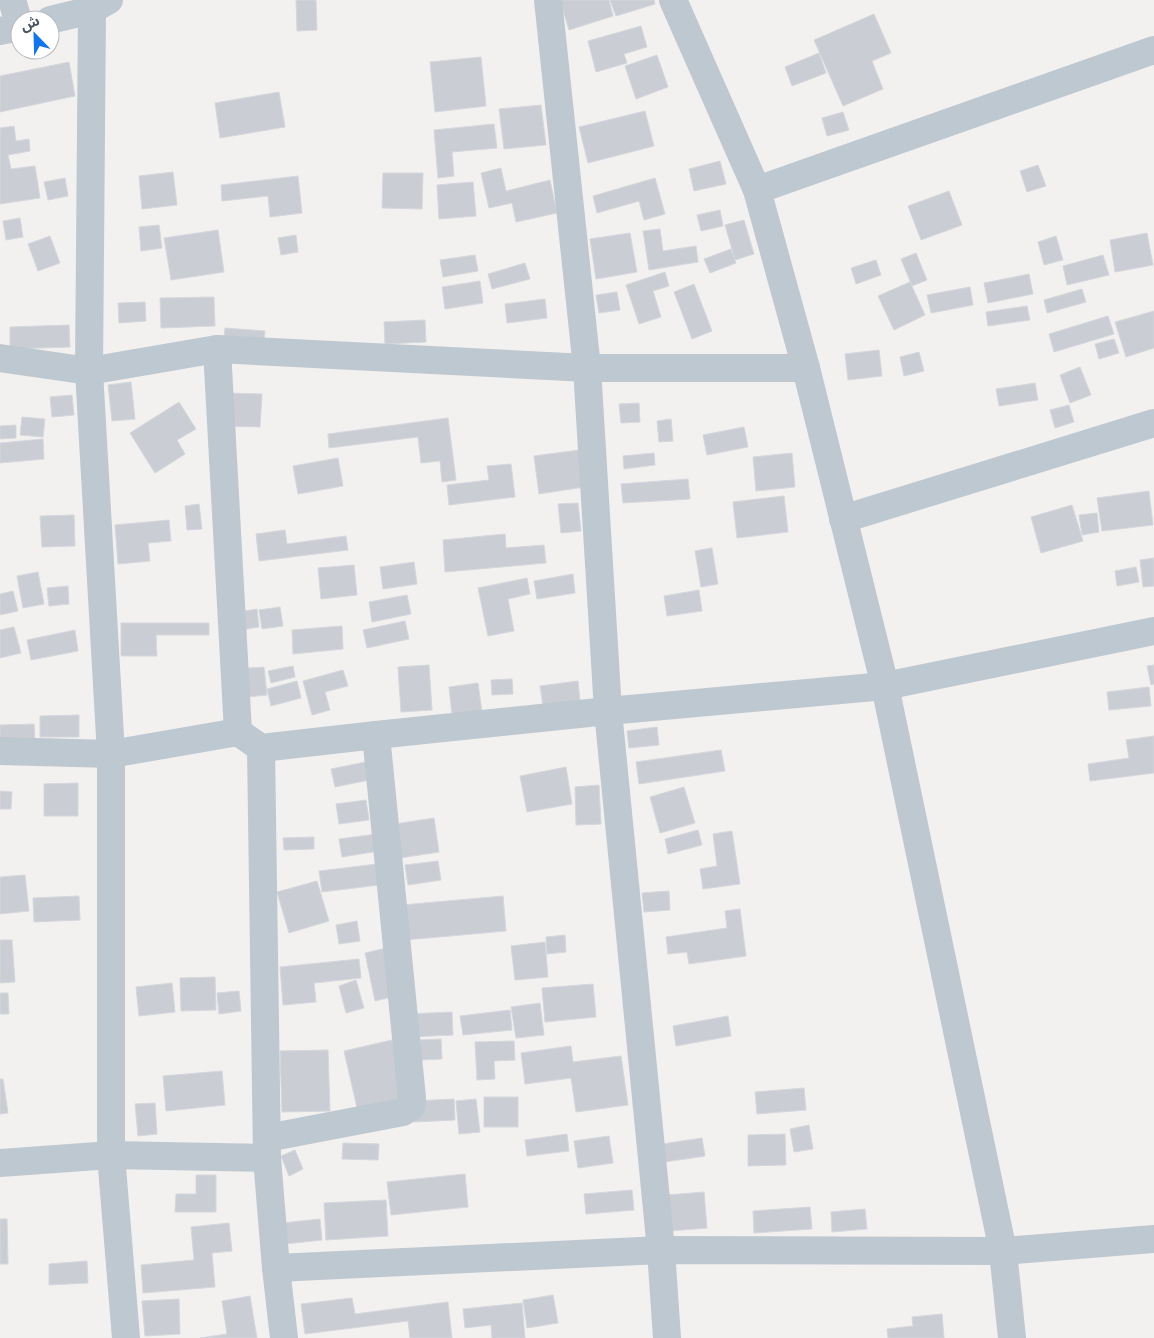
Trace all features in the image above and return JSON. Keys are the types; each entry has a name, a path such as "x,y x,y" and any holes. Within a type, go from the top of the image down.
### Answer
{"street":[{"path":"0,31 20,27 12,0"},
{"path":"548,0 587,368 608,711 661,1250 666,1338"},
{"path":"673,0 757,190 806,368 885,686 1003,1251 1012,1338"},
{"path":"60,17 101,5 89,371 111,754 111,1155 126,1338"},
{"path":"757,190 1154,50"},
{"path":"217,349 238,732"},
{"path":"0,358 89,371 217,349 587,368 806,368"},
{"path":"843,519 1154,423"},
{"path":"0,751 111,754 238,732 261,748 376,734 885,686 1154,631"},
{"path":"0,1163 111,1155 267,1148 403,1112 411,1107 376,734"},
{"path":"261,748 267,1148 276,1268 284,1338"},
{"path":"276,1268 661,1250 1003,1251 1154,1239"}],"building":[{"path":"296,0 316,0 317,30 297,31"},
{"path":"560,0 609,0 613,16 569,30"},
{"path":"610,0 654,0 655,4 616,16"},
{"path":"874,14 891,53 872,61 883,89 843,106 814,40"},
{"path":"641,26 647,47 624,54 627,63 596,72 588,41"},
{"path":"819,53 826,73 792,86 785,67"},
{"path":"657,55 668,87 636,99 625,66"},
{"path":"481,57 486,106 435,112 430,62"},
{"path":"69,62 75,96 0,112 0,76"},
{"path":"279,92 285,127 220,138 215,103"},
{"path":"541,105 546,145 504,149 499,109"},
{"path":"645,111 654,146 588,163 579,127"},
{"path":"843,112 849,130 827,136 822,118"},
{"path":"494,124 497,148 452,152 454,176 438,178 434,130"},
{"path":"14,126 16,141 29,139 30,151 8,155 11,169 35,166 40,198 0,204 0,128"},
{"path":"720,161 726,184 694,191 689,169"},
{"path":"1038,165 1046,186 1027,192 1020,171"},
{"path":"501,168 506,191 550,180 557,213 516,222 512,203 489,208 481,173"},
{"path":"173,172 177,205 142,209 139,176"},
{"path":"383,173 423,173 422,209 382,208"},
{"path":"298,176 302,213 270,217 268,196 222,201 221,185"},
{"path":"65,178 68,196 48,200 44,182"},
{"path":"655,178 665,214 644,220 639,201 597,213 593,196"},
{"path":"473,182 476,216 439,219 437,185"},
{"path":"949,191 962,225 921,240 908,206"},
{"path":"720,210 723,226 701,231 697,215"},
{"path":"20,218 23,237 6,240 3,221"},
{"path":"744,220 754,254 735,260 725,225"},
{"path":"159,225 162,248 141,251 139,227"},
{"path":"660,229 663,251 696,246 698,262 649,270 643,231"},
{"path":"218,230 224,272 171,280 164,238"},
{"path":"630,233 637,272 596,279 590,239"},
{"path":"1147,233 1153,265 1115,272 1110,240"},
{"path":"296,235 298,252 281,255 278,238"},
{"path":"50,236 60,263 38,271 28,244"},
{"path":"1056,236 1063,260 1044,265 1038,242"},
{"path":"731,249 736,263 710,273 704,259"},
{"path":"916,253 927,280 912,286 901,259"},
{"path":"475,255 478,271 443,277 440,260"},
{"path":"1103,255 1109,275 1067,285 1063,266"},
{"path":"876,260 881,275 856,284 851,268"},
{"path":"525,263 530,279 492,289 488,274"},
{"path":"665,272 669,286 653,291 661,317 639,324 626,285"},
{"path":"1029,274 1033,294 988,303 984,283"},
{"path":"480,281 483,303 445,309 442,287"},
{"path":"910,282 925,315 894,330 878,296"},
{"path":"694,284 712,331 692,339 674,292"},
{"path":"970,287 973,305 931,313 927,295"},
{"path":"1082,289 1086,302 1047,313 1044,300"},
{"path":"617,292 620,310 599,313 596,295"},
{"path":"214,297 215,326 161,328 160,298"},
{"path":"545,299 547,318 507,323 505,304"},
{"path":"145,302 146,321 119,323 118,303"},
{"path":"1027,306 1030,320 988,326 986,312"},
{"path":"1154,311 1154,348 1126,357 1115,322"},
{"path":"1108,316 1114,334 1054,352 1049,334"},
{"path":"425,320 426,342 385,344 384,322"},
{"path":"69,325 70,347 10,349 10,327"},
{"path":"225,328 265,331 263,348 223,345"},
{"path":"1114,339 1119,353 1099,359 1095,344"},
{"path":"879,350 882,376 848,380 845,354"},
{"path":"919,352 924,371 904,376 900,357"},
{"path":"1080,367 1091,395 1070,403 1060,375"},
{"path":"131,382 135,419 112,421 108,385"},
{"path":"1035,383 1038,400 999,406 996,389"},
{"path":"224,393 262,394 260,427 223,426"},
{"path":"72,395 74,415 52,417 50,397"},
{"path":"179,402 196,429 177,440 185,454 155,473 130,433"},
{"path":"639,403 640,422 621,423 619,404"},
{"path":"1069,405 1074,422 1055,428 1050,410"},
{"path":"22,417 45,419 43,437 20,435"},
{"path":"448,418 456,480 442,482 440,461 421,463 418,437 329,448 328,434"},
{"path":"671,419 673,441 659,442 657,421"},
{"path":"16,425 16,438 0,439 0,426"},
{"path":"744,427 748,447 707,455 703,435"},
{"path":"43,439 44,459 0,463 0,443"},
{"path":"579,450 584,487 539,494 534,456"},
{"path":"654,453 655,465 624,469 623,456"},
{"path":"792,453 795,487 756,491 753,457"},
{"path":"338,458 343,486 298,494 293,466"},
{"path":"511,464 515,497 449,505 447,485 489,480 487,466"},
{"path":"688,479 690,499 623,503 621,484"},
{"path":"1149,491 1153,525 1102,531 1097,498"},
{"path":"784,496 788,532 737,538 733,502"},
{"path":"578,503 581,531 561,533 558,504"},
{"path":"199,504 202,529 187,530 185,506"},
{"path":"1072,505 1083,541 1041,553 1031,517"},
{"path":"1097,513 1099,532 1082,535 1079,515"},
{"path":"74,515 75,546 42,547 40,516"},
{"path":"169,520 171,541 148,543 150,561 118,564 115,525"},
{"path":"285,530 287,544 346,536 348,550 259,561 256,534"},
{"path":"505,534 506,548 544,545 546,563 445,572 443,540"},
{"path":"712,548 718,584 701,587 695,551"},
{"path":"1154,558 1154,586 1143,587 1140,560"},
{"path":"414,562 417,584 383,589 380,567"},
{"path":"354,565 357,595 321,599 318,568"},
{"path":"1136,567 1139,582 1117,586 1115,571"},
{"path":"38,572 44,604 23,608 17,576"},
{"path":"573,574 575,593 537,599 534,581"},
{"path":"527,578 530,594 508,599 514,631 488,636 478,588"},
{"path":"68,586 69,604 49,606 47,588"},
{"path":"699,590 702,611 667,616 664,596"},
{"path":"13,591 18,611 0,615 0,594"},
{"path":"407,595 411,614 372,622 369,602"},
{"path":"280,607 283,626 262,629 259,610"},
{"path":"257,609 259,627 241,630 238,612"},
{"path":"405,621 409,639 367,648 363,630"},
{"path":"121,623 209,623 209,635 156,635 157,656 121,656"},
{"path":"342,626 343,649 293,654 292,630"},
{"path":"14,627 21,653 0,658 0,630"},
{"path":"75,630 78,651 31,660 27,640"},
{"path":"429,665 432,710 401,712 398,667"},
{"path":"1154,665 1154,684 1151,685 1147,666"},
{"path":"293,666 295,677 271,683 268,671"},
{"path":"264,667 267,695 238,698 236,669"},
{"path":"343,670 348,686 325,692 330,710 312,715 303,681"},
{"path":"512,679 513,694 492,695 491,680"},
{"path":"297,681 301,698 271,706 267,689"},
{"path":"578,681 580,701 543,706 540,686"},
{"path":"478,683 482,712 452,715 449,687"},
{"path":"1149,687 1151,706 1109,710 1107,692"},
{"path":"79,715 79,737 40,737 40,716"},
{"path":"34,724 35,742 0,743 0,725"},
{"path":"657,727 659,745 629,748 627,731"},
{"path":"1154,736 1154,773 1090,781 1088,764 1129,758 1126,740"},
{"path":"721,750 725,771 639,784 636,762"},
{"path":"370,761 374,779 335,787 331,769"},
{"path":"566,767 572,804 527,812 520,776"},
{"path":"78,783 78,816 44,816 44,784"},
{"path":"599,785 601,824 576,825 575,787"},
{"path":"684,787 695,823 660,833 650,797"},
{"path":"0,791 12,792 11,809 0,809"},
{"path":"366,800 369,820 339,824 336,804"},
{"path":"434,818 439,852 400,858 395,824"},
{"path":"698,830 702,845 668,854 665,839"},
{"path":"732,831 740,884 703,889 700,869 717,866 713,834"},
{"path":"377,834 379,851 342,857 339,839"},
{"path":"314,837 314,849 284,850 283,838"},
{"path":"438,861 441,880 408,885 405,865"},
{"path":"377,864 379,885 322,892 319,871"},
{"path":"25,875 29,911 0,914 0,877"},
{"path":"317,881 329,921 289,933 277,892"},
{"path":"669,891 670,910 644,912 642,893"},
{"path":"79,896 80,920 34,922 33,898"},
{"path":"503,896 506,931 405,940 402,905"},
{"path":"740,909 746,956 689,964 687,952 668,954 666,937 727,928 725,911"},
{"path":"357,921 360,941 339,944 336,925"},
{"path":"565,935 566,952 547,954 546,937"},
{"path":"0,940 12,940 15,982 0,983"},
{"path":"545,942 548,977 515,980 511,946"},
{"path":"386,948 396,996 375,1001 365,953"},
{"path":"359,959 361,978 314,983 316,1002 283,1005 280,967"},
{"path":"215,977 216,1010 181,1011 180,978"},
{"path":"356,980 364,1008 346,1013 339,986"},
{"path":"172,983 175,1012 139,1016 136,987"},
{"path":"593,984 596,1017 545,1022 542,988"},
{"path":"239,991 241,1011 219,1014 217,993"},
{"path":"0,993 8,993 9,1014 0,1014"},
{"path":"540,1003 544,1035 516,1038 511,1007"},
{"path":"510,1010 512,1030 463,1035 460,1016"},
{"path":"452,1012 453,1035 410,1037 409,1014"},
{"path":"728,1016 731,1036 676,1046 673,1026"},
{"path":"441,1039 442,1059 421,1060 420,1040"},
{"path":"392,1040 405,1101 358,1112 344,1051"},
{"path":"514,1041 515,1060 494,1061 495,1079 477,1080 475,1042"},
{"path":"571,1046 573,1062 621,1056 628,1105 576,1112 571,1078 525,1084 521,1053"},
{"path":"328,1050 330,1111 282,1112 280,1051"},
{"path":"222,1071 225,1105 166,1111 163,1076"},
{"path":"0,1079 3,1079 8,1113 0,1114"},
{"path":"804,1088 806,1110 757,1114 755,1092"},
{"path":"484,1097 518,1097 518,1127 484,1127"},
{"path":"454,1099 455,1120 414,1122 413,1101"},
{"path":"476,1099 480,1132 459,1134 456,1101"},
{"path":"155,1103 157,1134 138,1136 135,1104"},
{"path":"809,1125 813,1149 794,1152 790,1129"},
{"path":"567,1134 569,1151 527,1156 525,1140"},
{"path":"785,1134 786,1165 748,1166 748,1135"},
{"path":"609,1136 613,1163 578,1168 574,1141"},
{"path":"702,1138 705,1156 665,1162 662,1144"},
{"path":"343,1143 379,1144 378,1160 342,1159"},
{"path":"295,1150 303,1169 289,1176 281,1156"},
{"path":"465,1174 468,1207 391,1215 387,1182"},
{"path":"196,1175 216,1175 216,1212 175,1212 176,1194 196,1194"},
{"path":"632,1190 634,1210 586,1214 584,1194"},
{"path":"704,1192 707,1228 670,1231 667,1195"},
{"path":"386,1200 388,1236 326,1240 324,1203"},
{"path":"810,1207 812,1229 754,1233 753,1211"},
{"path":"865,1209 867,1229 832,1232 831,1212"},
{"path":"0,1219 7,1219 8,1264 0,1264"},
{"path":"320,1219 322,1240 285,1244 283,1223"},
{"path":"229,1223 232,1251 212,1253 215,1287 143,1293 141,1265 194,1260 191,1227"},
{"path":"87,1261 88,1283 49,1285 49,1264"},
{"path":"553,1295 558,1323 527,1328 523,1300"},
{"path":"250,1296 257,1338 200,1338 227,1334 222,1301"},
{"path":"352,1298 355,1314 448,1302 452,1338 410,1338 408,1321 305,1334 301,1304"},
{"path":"179,1299 180,1334 145,1336 142,1301"},
{"path":"522,1303 525,1338 492,1338 491,1325 465,1328 463,1309"},
{"path":"942,1314 944,1338 888,1338 887,1329 913,1326 912,1317"}]}
